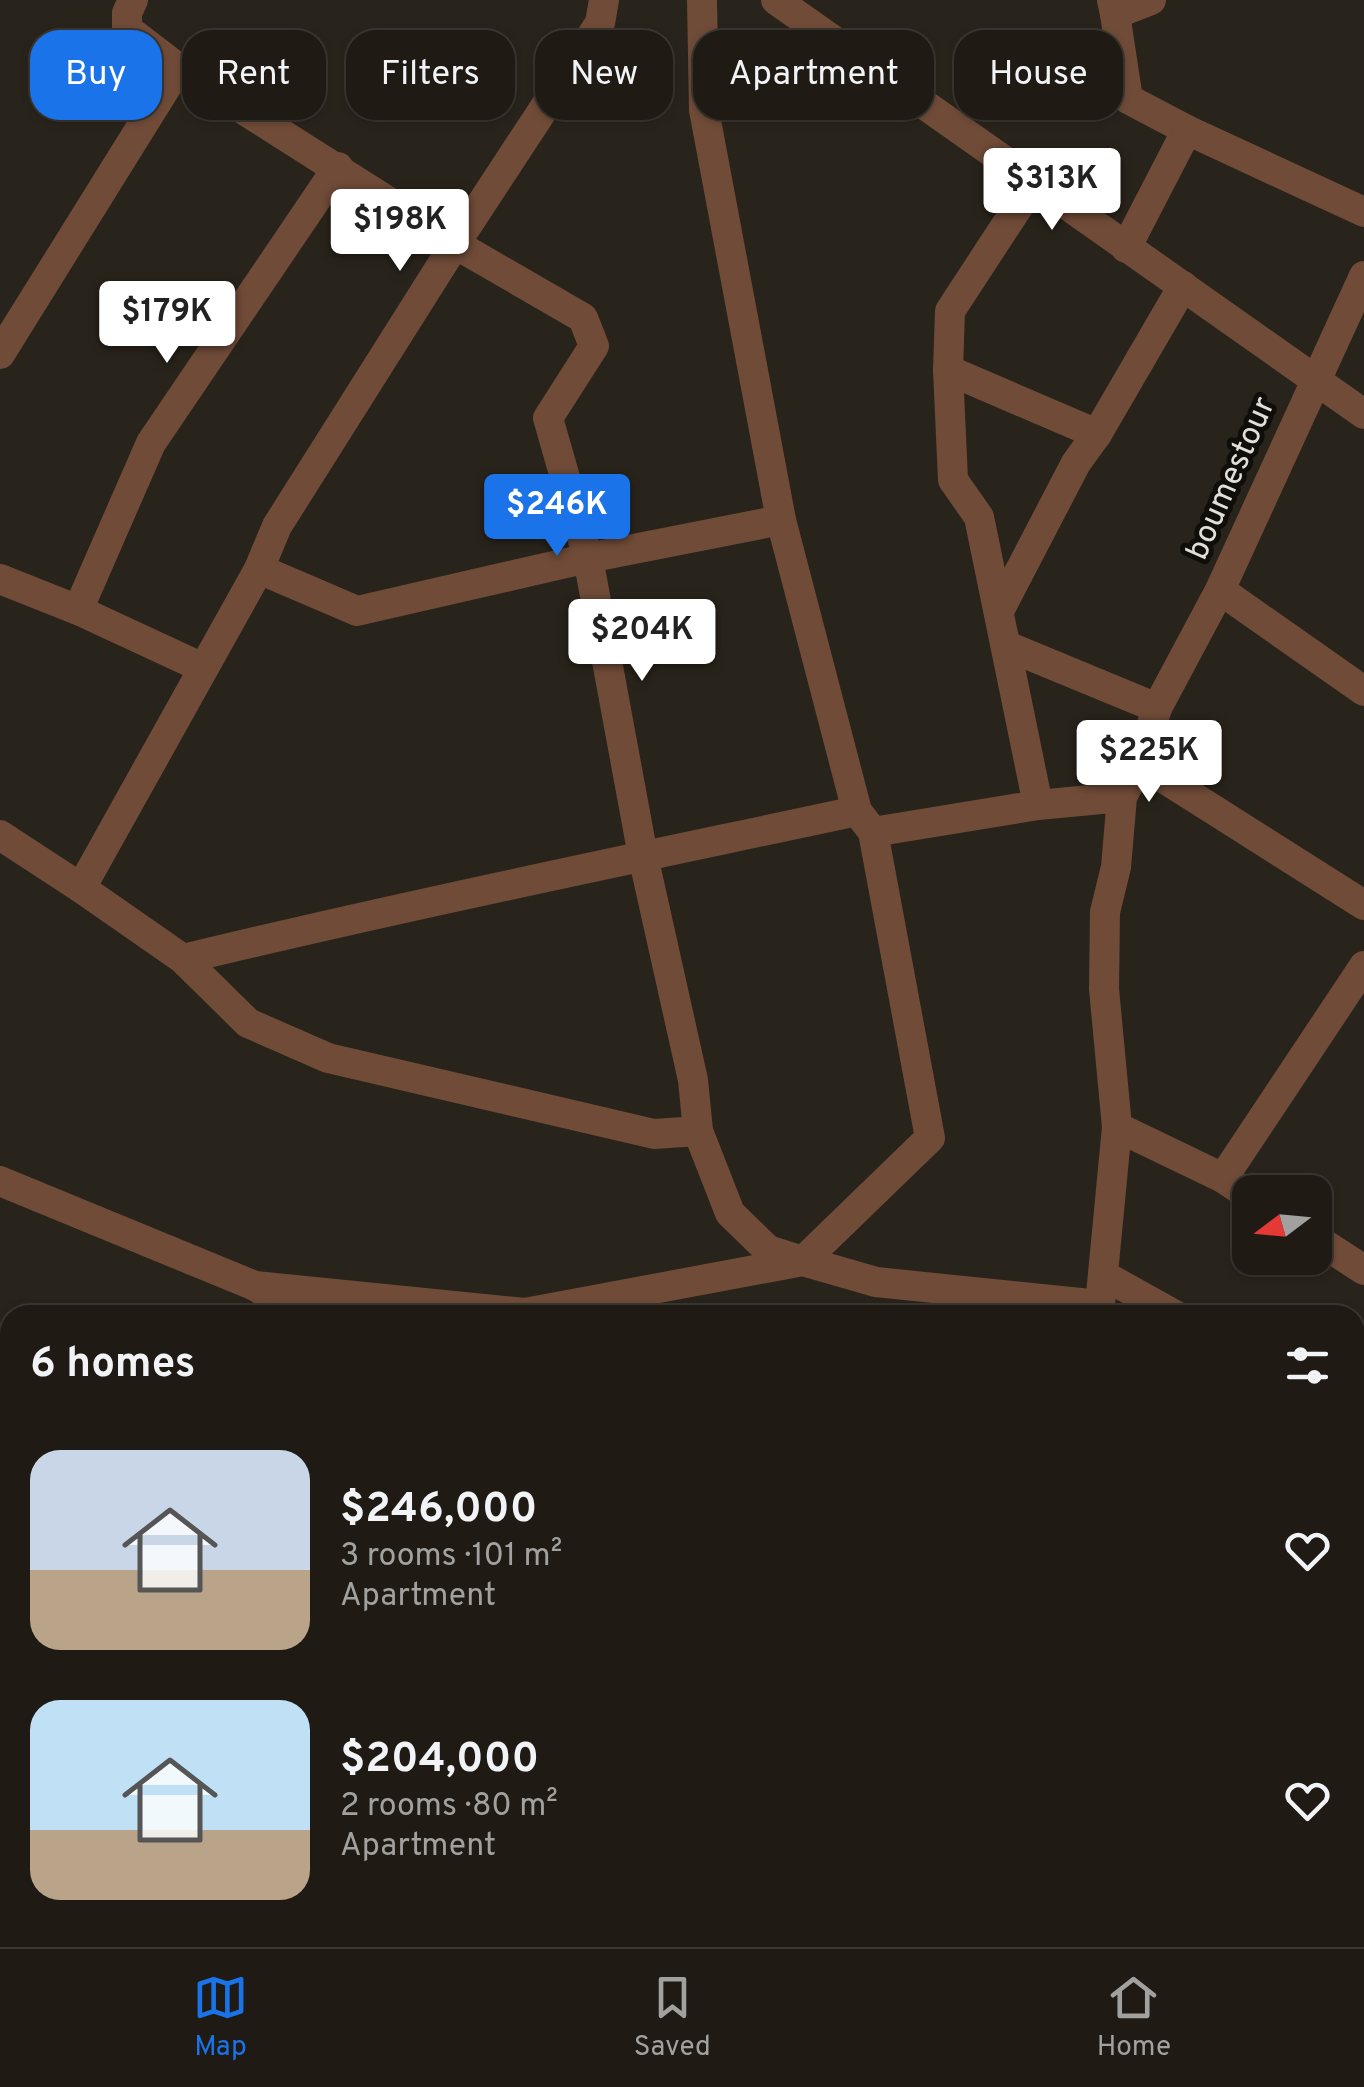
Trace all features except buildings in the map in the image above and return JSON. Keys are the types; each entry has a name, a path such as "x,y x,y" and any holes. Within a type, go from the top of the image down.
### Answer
{"street":[{"path":"133,0 126,13 127,29 178,68 455,244 583,318 594,346 548,418 588,558 643,856 693,1080 698,1131 730,1212 768,1250 876,1282 1101,1298 1131,1305"},
{"path":"81,888 259,569 277,526 600,23 604,0"},
{"path":"572,1305 802,1261 930,1138 865,821 781,520 704,110 702,0"},
{"path":"776,0 1364,414"},
{"path":"1151,0 1113,7 1128,99 1364,212"},
{"path":"0,354 178,68"},
{"path":"1126,248 1187,130"},
{"path":"78,610 151,443 338,168"},
{"path":"1033,184 950,310 948,370 953,480 979,517 1038,805"},
{"name":"boumestour","path":"1122,797 1140,763 1157,708 1220,590 1364,276"},
{"path":"1000,609 1076,463 1183,286"},
{"path":"948,370 1097,434"},
{"path":"259,569 357,612 588,558 781,520"},
{"path":"0,578 203,668"},
{"path":"1220,590 1364,692"},
{"path":"1007,646 1157,708"},
{"path":"1140,763 1364,904"},
{"path":"182,959 643,856 865,821 1122,797 1116,867 1105,912 1104,989 1117,1126 1101,1298"},
{"path":"0,835 182,959 248,1023 328,1058 654,1134 698,1131"},
{"path":"1223,1178 1364,966"},
{"path":"1117,1126 1232,1184"},
{"path":"0,1180 255,1286 286,1305"},
{"path":"1332,1246 1357,1259"},
{"path":"255,1286 438,1305"}]}
